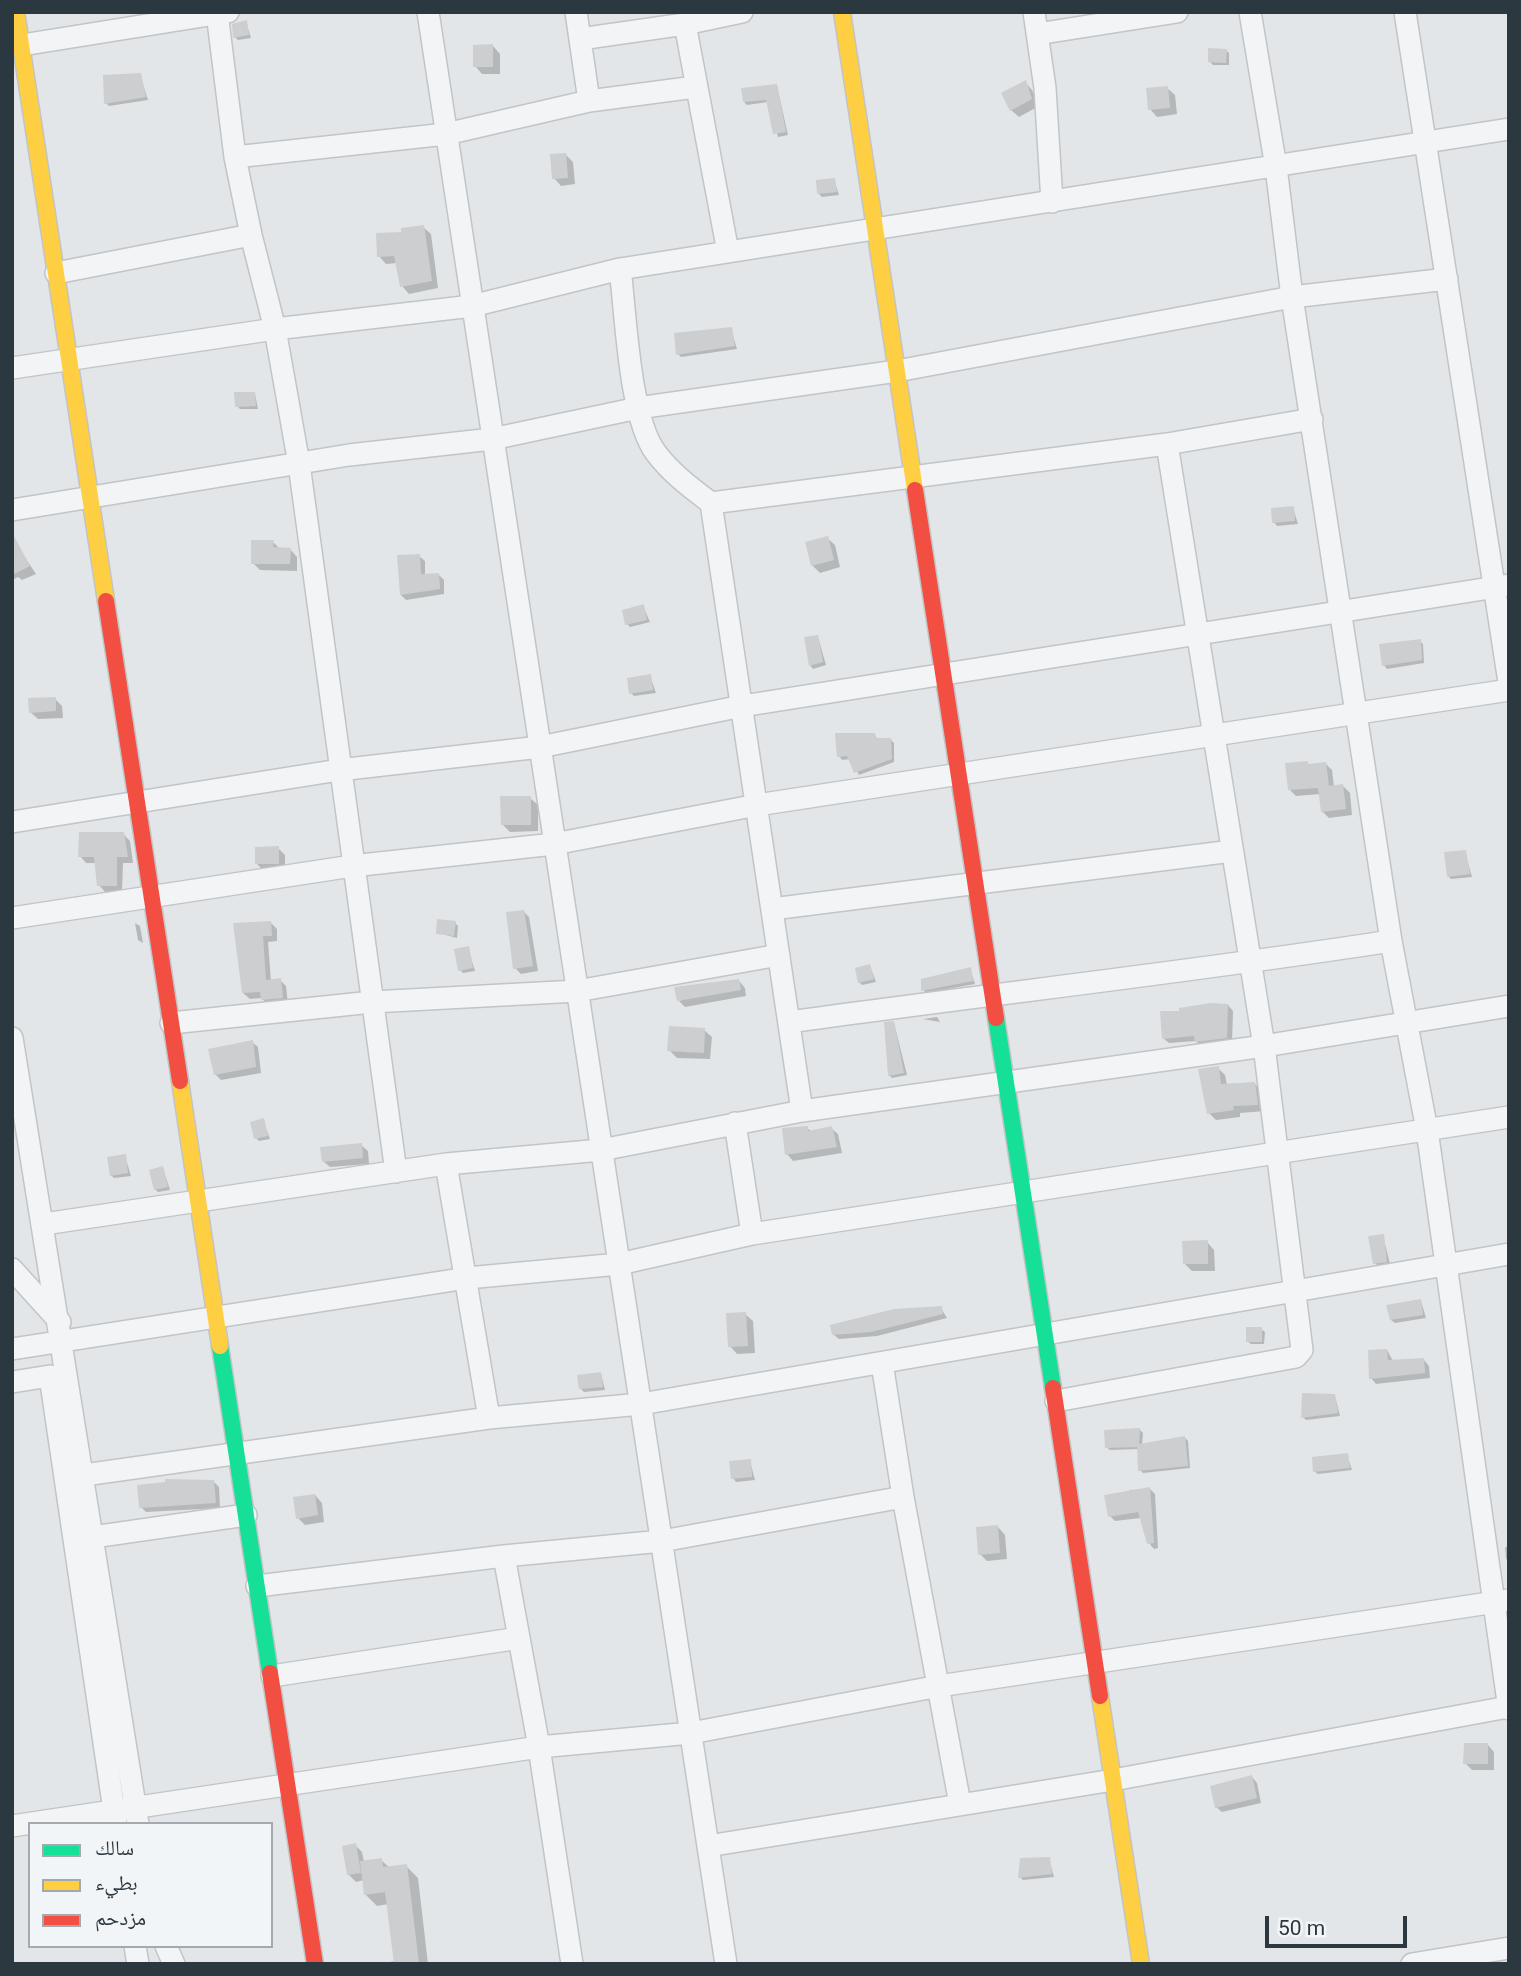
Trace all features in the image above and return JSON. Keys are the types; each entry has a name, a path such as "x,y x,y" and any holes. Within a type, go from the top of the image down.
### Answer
{"street":[{"path":"16,12 315,1964"},
{"path":"428,12 726,1964"},
{"path":"576,12 589,101"},
{"path":"580,39 685,24 742,12"},
{"path":"842,12 1141,1964"},
{"path":"1034,12 1045,88 1052,202"},
{"path":"1037,34 1177,12"},
{"path":"708,1846 1113,1780 1508,1708 1501,1601 1427,1130 1391,941 1292,297 1276,167 1250,12"},
{"path":"1405,12 1447,279 1501,586 1509,682"},
{"path":"22,45 169,16 222,13 235,157 275,329 299,464 352,866 396,1171"},
{"path":"685,24 728,252"},
{"path":"235,157 446,134 589,101 695,88"},
{"path":"12,368 275,329 472,306 620,269 1509,129"},
{"path":"56,274 251,235"},
{"path":"620,269 638,408 646,437 656,453 682,481 711,503 802,1111"},
{"path":"12,510 349,455 492,439 638,408 897,371 1292,297 1447,279"},
{"path":"711,503 1167,444 1312,419"},
{"path":"1056,1401 1296,1357 1302,1350 1297,1293 1264,1046 1200,634 1167,444"},
{"path":"12,822 339,770 540,747 742,706 1501,586"},
{"path":"12,918 352,866 554,844 757,805 1509,690"},
{"path":"772,909 1233,851"},
{"path":"789,1022 992,993 1251,963 1391,941"},
{"path":"171,1023 372,1002 577,991 779,956"},
{"path":"44,1224 446,1164 601,1150 802,1111 1264,1046 1509,1006"},
{"path":"12,1038 62,1331 93,1537 126,1816"},
{"path":"12,1349 62,1331 216,1317 467,1279 619,1264 752,1234 1509,1117"},
{"path":"735,1123 752,1234"},
{"path":"446,1164 489,1418"},
{"path":"83,1475 489,1418 640,1404 1297,1293 1509,1254"},
{"path":"12,1269 62,1331"},
{"path":"881,1363 960,1804"},
{"path":"12,1382 50,1376 126,1816"},
{"path":"257,1586 504,1556 662,1541 903,1497"},
{"path":"93,1537 246,1515"},
{"path":"504,1556 540,1747 572,1964"},
{"path":"58,1822 126,1816 288,1784 540,1747 691,1733 939,1686 1501,1601"},
{"path":"272,1676 519,1637"},
{"path":"167,1948 174,1964"},
{"path":"1412,1964 1509,1948"}],"building":[{"path":"247,20 249,35 233,38 232,24"},
{"path":"493,44 493,67 473,67 473,45"},
{"path":"1208,48 1227,49 1226,63 1208,62"},
{"path":"141,73 146,97 104,104 103,75"},
{"path":"1026,80 1032,99 1010,111 1001,93"},
{"path":"777,84 786,132 773,134 766,100 743,102 741,88"},
{"path":"1168,86 1170,108 1148,110 1146,88"},
{"path":"566,153 568,178 552,179 550,154"},
{"path":"835,178 837,192 817,194 816,180"},
{"path":"424,225 432,281 400,287 394,256 377,257 376,233 401,232 401,228"},
{"path":"732,327 735,346 676,355 674,333"},
{"path":"234,392 255,392 256,406 235,407"},
{"path":"1294,506 1295,521 1272,523 1271,508"},
{"path":"12,532 30,566 12,575"},
{"path":"828,536 834,560 811,566 805,542"},
{"path":"251,540 274,540 273,547 291,548 290,564 251,564"},
{"path":"420,554 421,574 439,573 440,589 400,595 397,555"},
{"path":"644,604 647,620 625,625 622,610"},
{"path":"818,635 823,662 809,666 804,637"},
{"path":"1421,639 1422,660 1382,666 1379,644"},
{"path":"651,674 653,690 629,694 627,678"},
{"path":"56,697 56,711 29,713 28,698"},
{"path":"835,733 875,733 876,738 891,738 892,759 854,773 847,756 837,757"},
{"path":"1308,761 1308,764 1326,762 1329,786 1343,784 1346,809 1321,812 1318,788 1288,790 1285,763"},
{"path":"500,796 531,796 531,825 501,825"},
{"path":"79,832 124,832 128,857 117,857 117,886 97,886 94,857 78,857"},
{"path":"279,846 279,864 255,864 255,847"},
{"path":"1466,850 1470,874 1447,877 1444,852"},
{"path":"524,910 533,966 513,969 506,912"},
{"path":"437,919 456,921 454,936 436,934"},
{"path":"271,921 272,936 263,936 266,980 281,978 283,998 261,1000 260,992 242,993 233,923"},
{"path":"469,946 473,968 458,971 454,949"},
{"path":"870,964 874,979 858,983 855,968"},
{"path":"971,967 973,981 921,991 921,979"},
{"path":"739,979 741,990 677,1001 674,987"},
{"path":"1211,1003 1228,1004 1227,1038 1195,1042 1194,1036 1162,1039 1160,1011 1179,1011 1179,1008"},
{"path":"894,1021 904,1073 888,1076 884,1022"},
{"path":"669,1026 705,1028 704,1053 667,1051"},
{"path":"253,1040 256,1067 214,1075 208,1049"},
{"path":"1219,1066 1221,1084 1255,1082 1258,1105 1233,1106 1234,1110 1207,1114 1198,1069"},
{"path":"264,1118 268,1136 254,1139 250,1122"},
{"path":"808,1126 808,1131 832,1126 837,1147 785,1155 782,1128"},
{"path":"362,1143 363,1158 322,1162 320,1147"},
{"path":"126,1154 128,1173 110,1176 107,1157"},
{"path":"163,1166 168,1187 154,1190 149,1170"},
{"path":"1384,1234 1387,1262 1373,1264 1368,1236"},
{"path":"1208,1240 1208,1264 1183,1264 1182,1241"},
{"path":"1421,1299 1423,1315 1390,1320 1386,1305"},
{"path":"942,1306 943,1314 871,1332 832,1335 830,1325 894,1309"},
{"path":"746,1312 748,1346 728,1347 726,1313"},
{"path":"1246,1327 1262,1327 1262,1342 1246,1342"},
{"path":"1387,1349 1388,1360 1424,1358 1425,1373 1369,1379 1368,1350"},
{"path":"601,1372 603,1387 579,1389 577,1375"},
{"path":"1302,1393 1335,1394 1338,1413 1301,1418"},
{"path":"1140,1428 1139,1444 1185,1436 1188,1466 1138,1471 1137,1447 1105,1448 1104,1430"},
{"path":"1348,1453 1350,1468 1313,1472 1312,1457"},
{"path":"751,1459 752,1477 731,1479 729,1461"},
{"path":"165,1479 214,1480 216,1503 139,1508 137,1485 165,1482"},
{"path":"1150,1487 1154,1543 1147,1544 1138,1512 1108,1517 1104,1495"},
{"path":"315,1494 318,1515 296,1519 293,1497"},
{"path":"998,1525 1000,1553 978,1555 976,1527"},
{"path":"1464,1743 1488,1743 1488,1764 1463,1764"},
{"path":"1252,1775 1257,1798 1215,1808 1210,1786"},
{"path":"356,1843 361,1873 347,1875 342,1846"},
{"path":"1050,1857 1052,1874 1018,1878 1020,1858"},
{"path":"382,1858 383,1867 407,1864 419,1964 394,1964 385,1892 364,1895 360,1861"}],"traffic: fast":[{"path":"996,1018 1053,1388"},
{"path":"220,1346 270,1673"}],"traffic: slow":[{"path":"16,12 106,601"},
{"path":"842,12 915,490"},
{"path":"180,1081 220,1346"},
{"path":"1100,1696 1141,1964"}],"traffic: jam":[{"path":"915,490 996,1018"},
{"path":"106,601 180,1081"},
{"path":"1053,1388 1100,1696"},
{"path":"270,1673 315,1964"}]}
